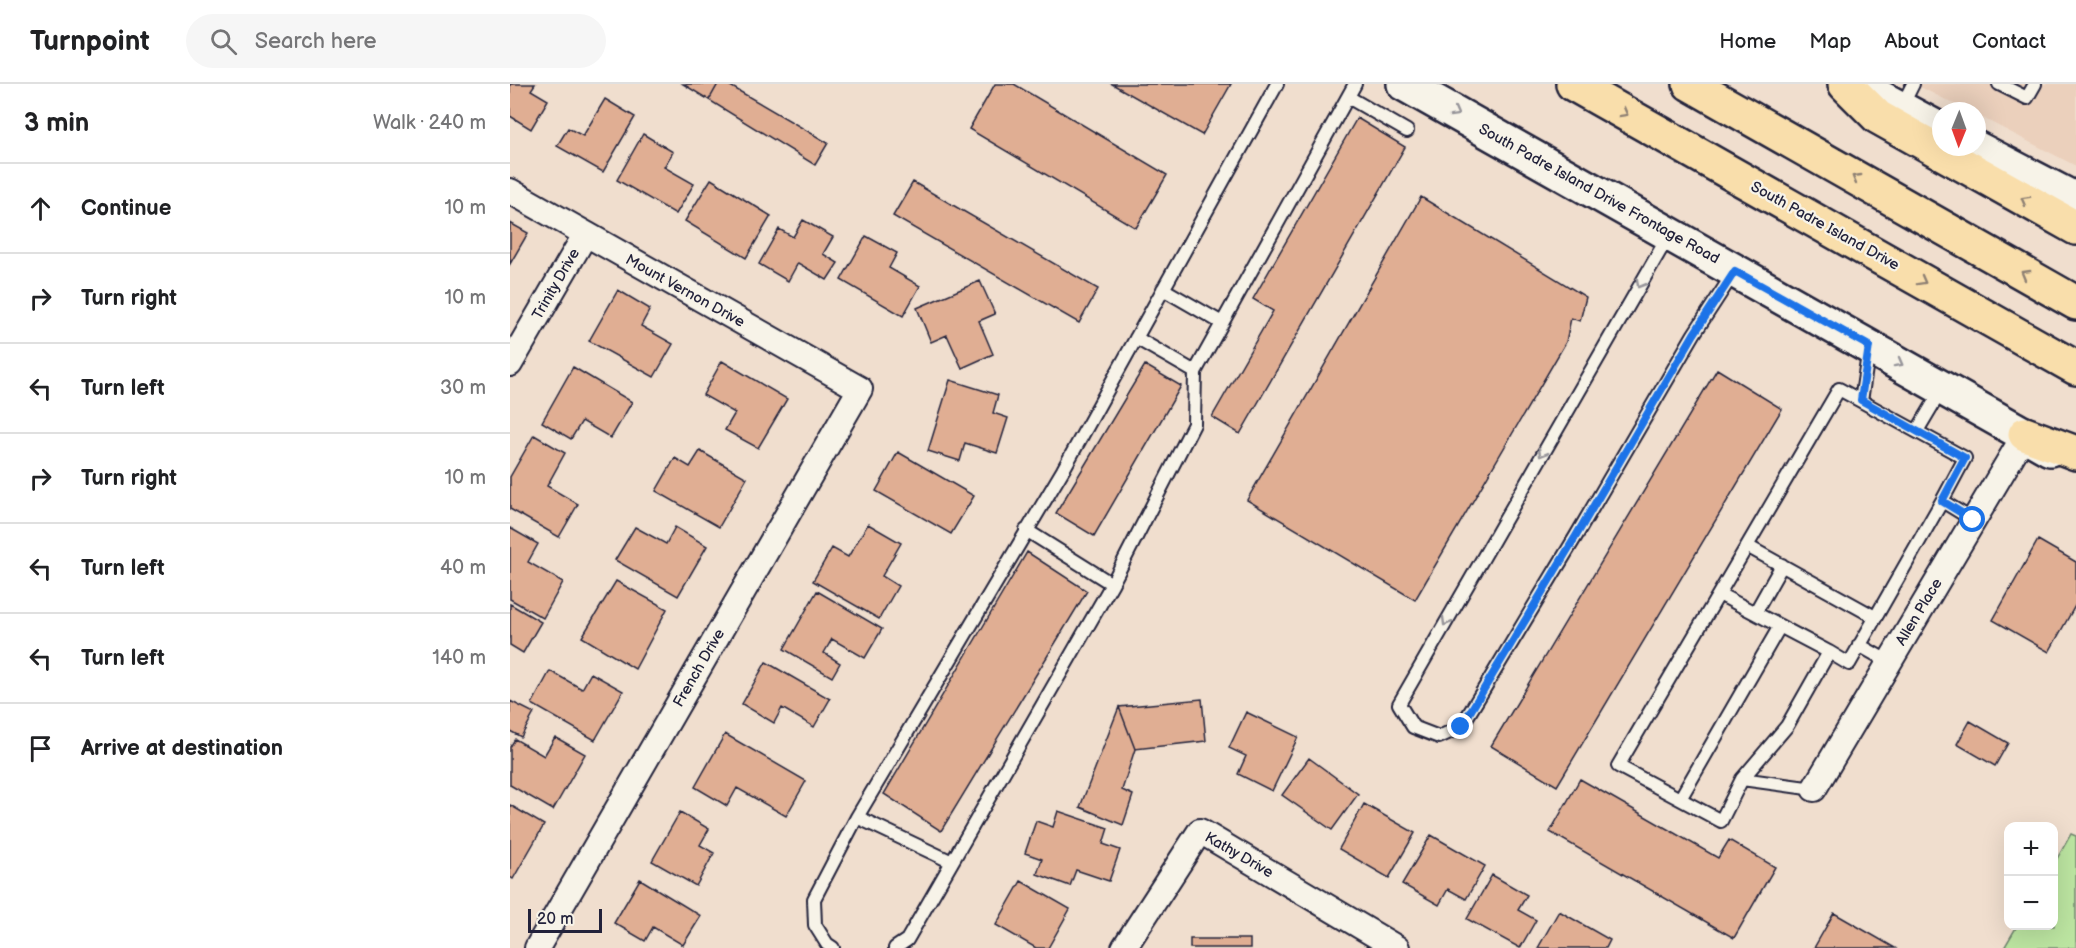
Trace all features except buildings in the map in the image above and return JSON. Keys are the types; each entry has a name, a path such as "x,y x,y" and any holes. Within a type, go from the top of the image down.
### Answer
{"highway":[{"name":"South Padre Island Drive","path":"1573,84 2076,368"},
{"path":"1690,84 2076,303"},
{"path":"1845,84 1878,117 2076,228"},
{"path":"2025,434 2076,453"}],"main road":[{"name":"South Padre Island Drive Frontage Road","path":"1404,84 2076,464"},
{"path":"1855,84 1907,96 1932,121"},
{"path":"1986,153 2076,200"}],"street":[{"name":"Mount Vernon Drive","path":"510,191 860,389"},
{"name":"Trinity Drive","path":"510,364 585,235"},
{"name":"French Drive","path":"537,948 860,389"},
{"name":"Allen Place","path":"1814,789 2025,434"},
{"name":"Kathy Drive","path":"1124,948 1200,831 1397,948"}],"lane":[{"path":"833,948 827,944 815,925 814,899 857,817 1063,470 1276,84"},
{"path":"896,948 907,940 1112,584 1194,424 1195,372 1355,84"},
{"path":"2000,84 2027,98 2035,84"},
{"path":"1348,97 1407,131"},
{"path":"1670,234 1399,704 1413,727 1439,737 1461,727 1694,334 1735,271"},
{"path":"1163,289 1222,323"},
{"path":"1136,338 1195,372"},
{"path":"1861,400 1869,346"},
{"path":"1917,431 1943,388"},
{"path":"1719,594 1829,652 1849,664 1965,458 1861,400 1839,389 1618,766 1721,821 1742,779 1787,726 1829,652"},
{"path":"1942,501 1973,520"},
{"path":"1026,530 1112,584"},
{"path":"1747,546 1875,617"},
{"path":"1755,613 1782,565"},
{"path":"1680,799 1780,626"},
{"path":"1859,645 1889,662"},
{"path":"1742,779 1814,789"},
{"path":"857,817 952,862"}],"shaded area":[{"path":"1914,84 2076,84 2076,166 1986,120 1986,102 1950,102"}],"green space":[{"path":"2071,834 2076,836 2076,948 2004,948 2015,930 2058,930 2058,857"}],"route":[{"path":"1461,727 1694,334 1735,271 1869,346 1861,400 1965,458 1942,501 1973,520"}]}
